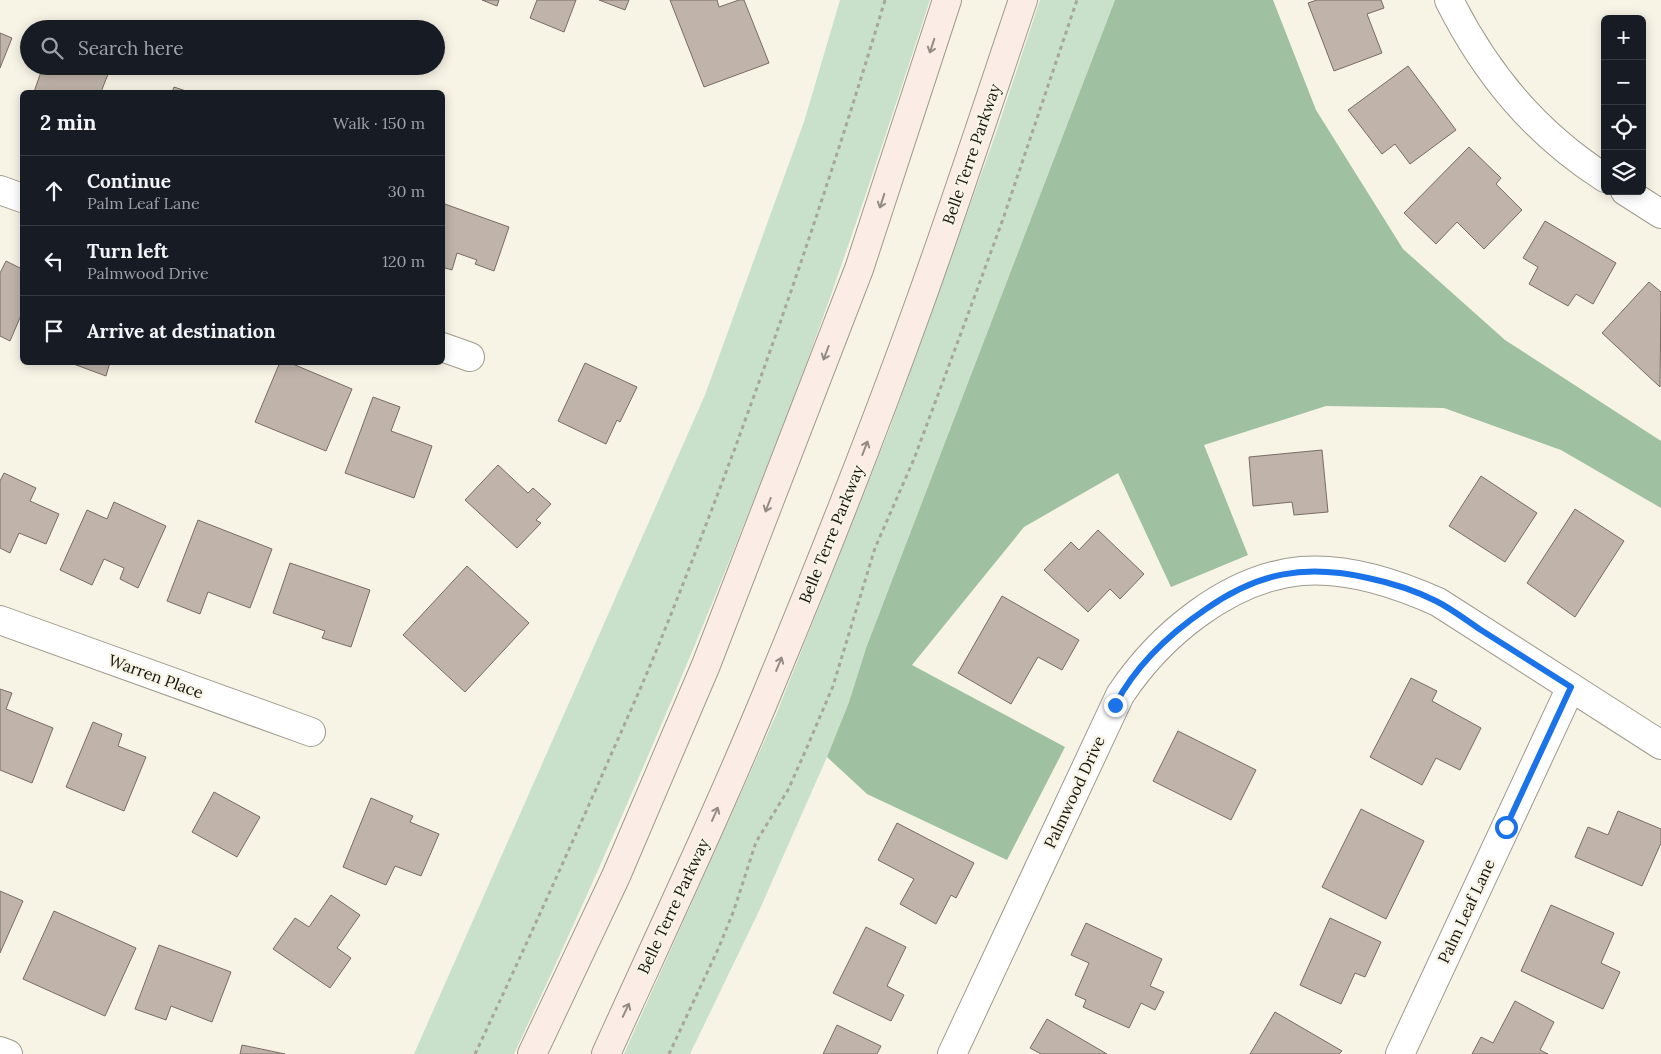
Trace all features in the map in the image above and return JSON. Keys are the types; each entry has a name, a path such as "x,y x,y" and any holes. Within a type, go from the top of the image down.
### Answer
{"main road":[{"path":"532,1054 616,876 710,656 859,269 948,0"},
{"name":"Belle Terre Parkway","path":"606,1054 714,817 774,676 843,504 920,302 977,140 1023,0"}],"street":[{"path":"1449,0 1474,46 1511,98 1550,137 1601,175"},
{"path":"0,190 20,197"},
{"path":"1632,195 1661,214"},
{"path":"445,348 470,357"},
{"name":"Palmwood Drive","path":"952,1054 1120,695 1142,664 1186,623 1219,600 1256,582 1278,575 1327,571 1387,582 1413,591 1438,602 1661,745"},
{"name":"Warren Place","path":"0,620 311,732"},
{"name":"Palm Leaf Lane","path":"1400,1054 1571,687"},
{"path":"0,1051 8,1054"}],"path":[{"path":"475,1054 546,902 635,701 700,541 764,368 844,134 886,0"},
{"path":"669,1054 719,947 734,910 759,835 788,790 833,686 876,548 914,459 1003,219 1076,0"}],"green space":[{"path":"840,0 930,0 816,336 733,553 627,805 514,1054 414,1054 705,395 804,122"},
{"path":"1040,0 1115,0 866,648 849,702 827,757 759,911 690,1054 624,1054 776,715 889,430 995,136"},
{"path":"1115,0 1273,0 1316,110 1403,249 1505,340 1661,441 1661,508 1561,450 1444,408 1326,406 1204,445 1248,555 1171,587 1118,473 1024,527 912,665 1065,747 1007,860 867,794 827,757 849,702 866,648"}],"building":[{"path":"482,0 499,0 497,6"},
{"path":"537,0 576,0 564,32 530,18"},
{"path":"599,0 629,0 625,10"},
{"path":"670,0 717,0 719,7 744,0 769,63 704,87"},
{"path":"1317,0 1381,0 1384,8 1367,14 1382,53 1334,71 1308,3"},
{"path":"0,33 12,38 0,68"},
{"path":"1408,66 1456,130 1410,164 1395,144 1382,154 1348,110"},
{"path":"40,75 108,75 102,90 35,90"},
{"path":"1469,147 1501,178 1496,184 1522,210 1484,249 1457,222 1436,244 1404,213"},
{"path":"445,204 509,227 494,271 475,264 477,260 457,253 452,270 445,268"},
{"path":"1545,221 1616,263 1593,304 1576,294 1568,306 1529,284 1538,267 1523,258"},
{"path":"6,261 20,268 20,318 10,341 0,336 0,273"},
{"path":"1649,282 1661,292 1660,387 1602,333"},
{"path":"585,363 637,387 620,422 617,420 606,444 558,421"},
{"path":"76,365 109,365 106,376"},
{"path":"279,365 295,365 352,389 326,451 255,422"},
{"path":"373,397 400,407 391,431 432,446 414,498 345,473"},
{"path":"1322,450 1328,512 1294,515 1292,502 1253,506 1249,457"},
{"path":"498,465 528,493 533,488 551,504 536,520 541,523 517,548 465,500"},
{"path":"4,473 36,488 30,501 59,514 46,544 19,533 10,553 0,548 0,481"},
{"path":"1481,476 1537,513 1505,562 1449,526"},
{"path":"114,502 166,526 138,588 120,579 124,568 104,559 92,585 60,570 87,510 107,519"},
{"path":"1575,509 1624,541 1575,617 1527,583"},
{"path":"198,520 272,549 250,608 208,592 200,614 167,601"},
{"path":"1098,530 1144,574 1120,599 1110,589 1088,612 1044,570 1071,542 1079,550"},
{"path":"290,563 370,590 351,647 322,638 325,631 273,613"},
{"path":"467,566 529,623 465,692 403,635"},
{"path":"1002,596 1079,640 1062,670 1038,657 1011,704 958,673"},
{"path":"1411,678 1437,691 1432,701 1481,728 1460,770 1436,758 1422,785 1370,757"},
{"path":"0,689 12,693 6,709 53,728 32,783 0,770"},
{"path":"93,722 122,734 118,746 146,757 124,811 66,787"},
{"path":"1178,731 1256,770 1231,820 1153,781"},
{"path":"214,792 260,817 237,857 192,832"},
{"path":"371,798 413,816 410,822 439,834 421,876 395,866 386,885 343,867"},
{"path":"1361,809 1424,841 1386,919 1322,887"},
{"path":"1618,811 1661,829 1661,843 1642,886 1575,857 1588,827 1608,835"},
{"path":"897,823 974,863 956,898 951,895 936,924 900,904 914,879 878,860"},
{"path":"0,891 23,901 0,953"},
{"path":"331,895 360,915 337,948 351,958 330,988 273,949 295,918 309,927"},
{"path":"1551,905 1614,933 1601,963 1620,972 1603,1009 1521,971"},
{"path":"54,911 136,948 105,1016 23,979"},
{"path":"1330,918 1381,942 1365,977 1355,973 1341,1004 1300,985"},
{"path":"1086,923 1162,959 1150,986 1164,992 1155,1010 1141,1003 1129,1028 1083,1007 1086,1000 1075,995 1089,963 1071,955"},
{"path":"866,927 906,947 887,986 904,995 891,1021 833,993"},
{"path":"159,945 231,972 212,1022 171,1006 166,1020 135,1009"},
{"path":"1515,1001 1554,1022 1540,1050 1548,1054 1472,1054 1481,1037 1493,1043"},
{"path":"1275,1012 1342,1051 1339,1054 1250,1054"},
{"path":"1047,1019 1107,1054 1041,1054 1030,1048"},
{"path":"837,1025 881,1046 877,1054 823,1054"},
{"path":"242,1045 285,1054 240,1054"}],"route":[{"path":"1115,705 1131,679 1156,649 1186,623 1237,590 1278,575 1301,572 1327,571 1387,582 1438,602 1571,687 1506,827"}]}
